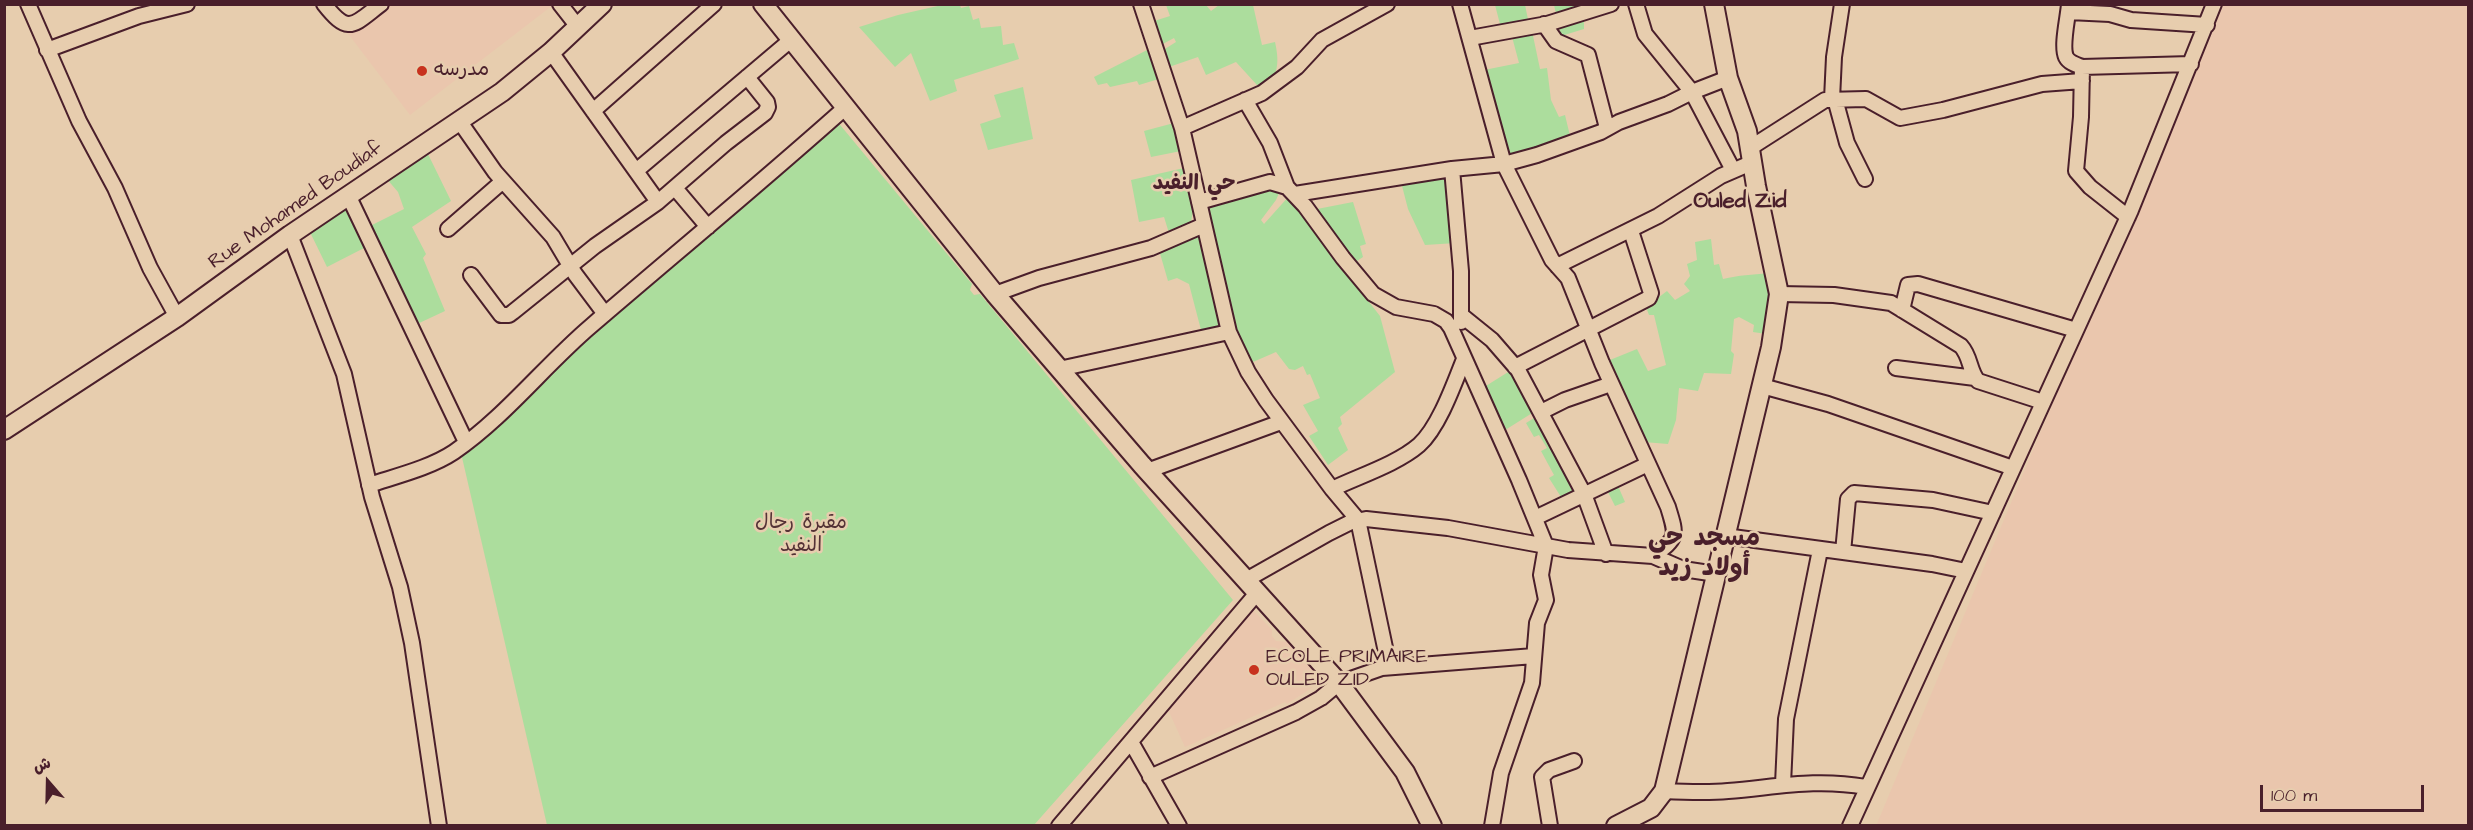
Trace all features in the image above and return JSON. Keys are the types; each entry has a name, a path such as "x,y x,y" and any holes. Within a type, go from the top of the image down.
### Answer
{"street":[{"path":"28,4 79,121 115,188 150,268 177,317"},
{"path":"47,50 139,16 187,4"},
{"path":"324,4 339,22 350,25 355,24 381,4"},
{"path":"560,4 578,27"},
{"name":"Rue Mohamed Boudiaf","path":"4,430 177,317 348,195 460,122 502,92 602,4"},
{"path":"592,111 714,4"},
{"path":"763,4 995,294 1147,471 1340,683 1405,772 1432,825"},
{"path":"1141,4 1182,128 1229,332 1248,372 1281,422 1358,520 1387,657 1382,668"},
{"path":"1182,128 1279,82 1322,40 1363,11 1387,4"},
{"path":"1460,4 1504,164 1552,260 1568,278 1611,384 1668,507 1676,532 1669,545 1653,556"},
{"path":"1470,38 1544,24 1611,4"},
{"path":"1636,4 1647,37 1692,92 1733,170"},
{"path":"1616,825 1651,808 1664,791 1762,386 1779,294 1750,156 1748,131 1728,78 1714,4"},
{"path":"1842,4 1834,57 1833,99 1847,143 1865,179"},
{"path":"1850,825 2128,217 2214,4"},
{"path":"2128,217 2090,187 2076,171 2081,125 2082,74 2066,57 2065,36 2069,8 2110,14 2131,20 2207,25"},
{"path":"1544,24 1556,41 1588,55 1607,128"},
{"path":"636,171 792,39"},
{"path":"550,52 658,202"},
{"path":"1557,266 1670,210 1733,170 1813,106 1833,99 1866,99 1900,118 1934,112 2082,74 2191,64"},
{"path":"471,275 501,315 513,312 595,246 658,202 768,110 767,102 747,77"},
{"path":"1199,202 1270,182 1291,191 1504,164 1554,149 1728,78"},
{"path":"1245,100 1270,143 1291,191 1374,294 1396,307 1421,310 1440,317 1451,328 1536,518 1546,546 1541,575 1546,600 1537,623 1530,695 1501,773 1492,825"},
{"path":"369,485 446,457 466,442 505,409 605,314 846,107"},
{"path":"460,122 503,182 540,221 562,250 570,266 605,314"},
{"path":"1452,169 1461,271 1461,315 1458,344"},
{"path":"448,229 503,182"},
{"path":"675,188 708,227"},
{"path":"348,195 466,442"},
{"path":"995,294 1039,278 1151,248 1204,225"},
{"path":"1515,367 1634,307 1650,296 1631,231"},
{"path":"290,235 344,374 369,485 396,570 407,615 439,825"},
{"path":"1902,310 1908,285 1918,284 2076,330"},
{"path":"1779,294 1834,295 1891,303 1961,346 1968,353 1975,378"},
{"path":"1461,315 1492,340 1515,367 1584,494 1606,554"},
{"path":"1059,369 1229,332"},
{"path":"1332,489 1400,457 1420,443 1440,412 1464,359"},
{"path":"1896,368 1975,378 2043,402"},
{"path":"1541,412 1565,399 1611,384"},
{"path":"1762,386 1828,405 2013,468"},
{"path":"1147,471 1281,422"},
{"path":"1536,518 1648,464"},
{"path":"1843,552 1848,499 1854,493 1933,500 1993,513"},
{"path":"1059,825 1131,742 1251,586 1314,541 1358,520 1448,528 1546,546 1606,554 1653,556 1683,569 1716,574"},
{"path":"1725,536 1932,564 1966,571"},
{"path":"1784,784 1786,719 1820,550"},
{"path":"1150,777 1296,712 1321,698 1340,683 1382,668 1534,656"},
{"path":"1131,742 1179,825"},
{"path":"1550,825 1542,777 1548,770 1574,761"},
{"path":"1664,791 1709,793 1784,784 1840,782 1866,787"}],"shaded area":[{"name":"مدرسه","path":"374,5 553,5 410,115 343,27"},
{"path":"2219,5 2468,5 2468,825 1876,826"},
{"name":"ECOLE PRIMAIRE OULED ZID","path":"1251,608 1272,630 1272,636 1276,641 1289,642 1322,681 1287,704 1285,702 1185,747 1165,703"}],"green space":[{"path":"942,5 960,5 961,8 969,6 973,20 979,18 981,28 1001,26 1003,45 1014,43 1019,59 954,80 957,91 930,101 911,53 895,67 859,27"},
{"path":"1166,5 1206,5 1211,11 1219,5 1253,5 1262,45 1275,42 1276,71 1271,82 1267,87 1257,85 1236,62 1206,75 1198,57 1166,68 1160,52 1176,42 1174,38 1161,45 1151,22 1170,16"},
{"path":"1495,5 1525,5 1529,24 1501,28"},
{"path":"1554,5 1584,5 1584,29 1561,36"},
{"path":"1532,31 1540,69 1547,68 1551,100 1559,117 1565,115 1571,140 1504,157 1484,70 1519,63 1511,33"},
{"path":"1151,48 1162,78 1139,85 1137,81 1110,87 1107,83 1098,85 1094,77"},
{"path":"1023,87 1033,139 988,150 980,124 1001,117 994,95"},
{"name":"مقبرة رجال النفيد","path":"836,120 972,284 970,290 974,295 980,294 1233,600 1034,825 547,825 461,453 577,343"},
{"path":"1174,123 1181,151 1151,157 1144,131"},
{"path":"426,150 451,201 412,227 426,254 423,258 445,311 415,325 368,227 404,209 398,192 386,178"},
{"path":"1184,168 1194,205 1191,222 1169,233 1164,217 1139,222 1131,180"},
{"path":"1446,173 1456,243 1425,245 1408,209 1401,182"},
{"path":"1258,182 1280,191 1261,220 1264,224 1290,195 1322,242 1380,316 1395,372 1340,417 1342,424 1338,428 1348,450 1328,465 1309,436 1318,431 1303,405 1320,398 1310,374 1307,375 1303,366 1295,370 1289,369 1276,352 1253,362 1236,334 1204,205 1209,198 1221,190 1234,185"},
{"path":"1353,202 1366,244 1360,246 1363,257 1357,261 1362,267 1360,270 1319,220 1317,209"},
{"path":"344,204 366,247 327,267 308,228"},
{"path":"1199,230 1224,325 1201,330 1189,284 1177,278 1168,281 1159,250"},
{"path":"1711,239 1714,265 1719,264 1723,279 1768,273 1773,299 1766,334 1753,332 1754,325 1739,317 1734,319 1731,351 1734,354 1731,374 1704,373 1698,391 1679,388 1676,420 1668,444 1644,442 1605,362 1637,349 1648,371 1666,365 1654,315 1649,315 1646,307 1667,291 1675,300 1690,291 1684,284 1690,276 1687,264 1697,260 1695,242"},
{"path":"1513,369 1537,410 1502,432 1481,389"},
{"path":"1539,415 1576,489 1561,497 1549,478 1554,475 1541,451 1547,448 1539,435 1534,437 1526,423"},
{"path":"1618,486 1625,502 1615,506 1608,492"}],"place":[{"name":"مدرسه","path":"422,71"},
{"name":"ECOLE PRIMAIRE OULED ZID","path":"1254,670"}],"district":[{"name":"حي النفيد","path":"1194,185"},
{"name":"Ouled Zid","path":"1740,202"},
{"name":"مسجد حي أولاد زيد","path":"1704,555"}]}
